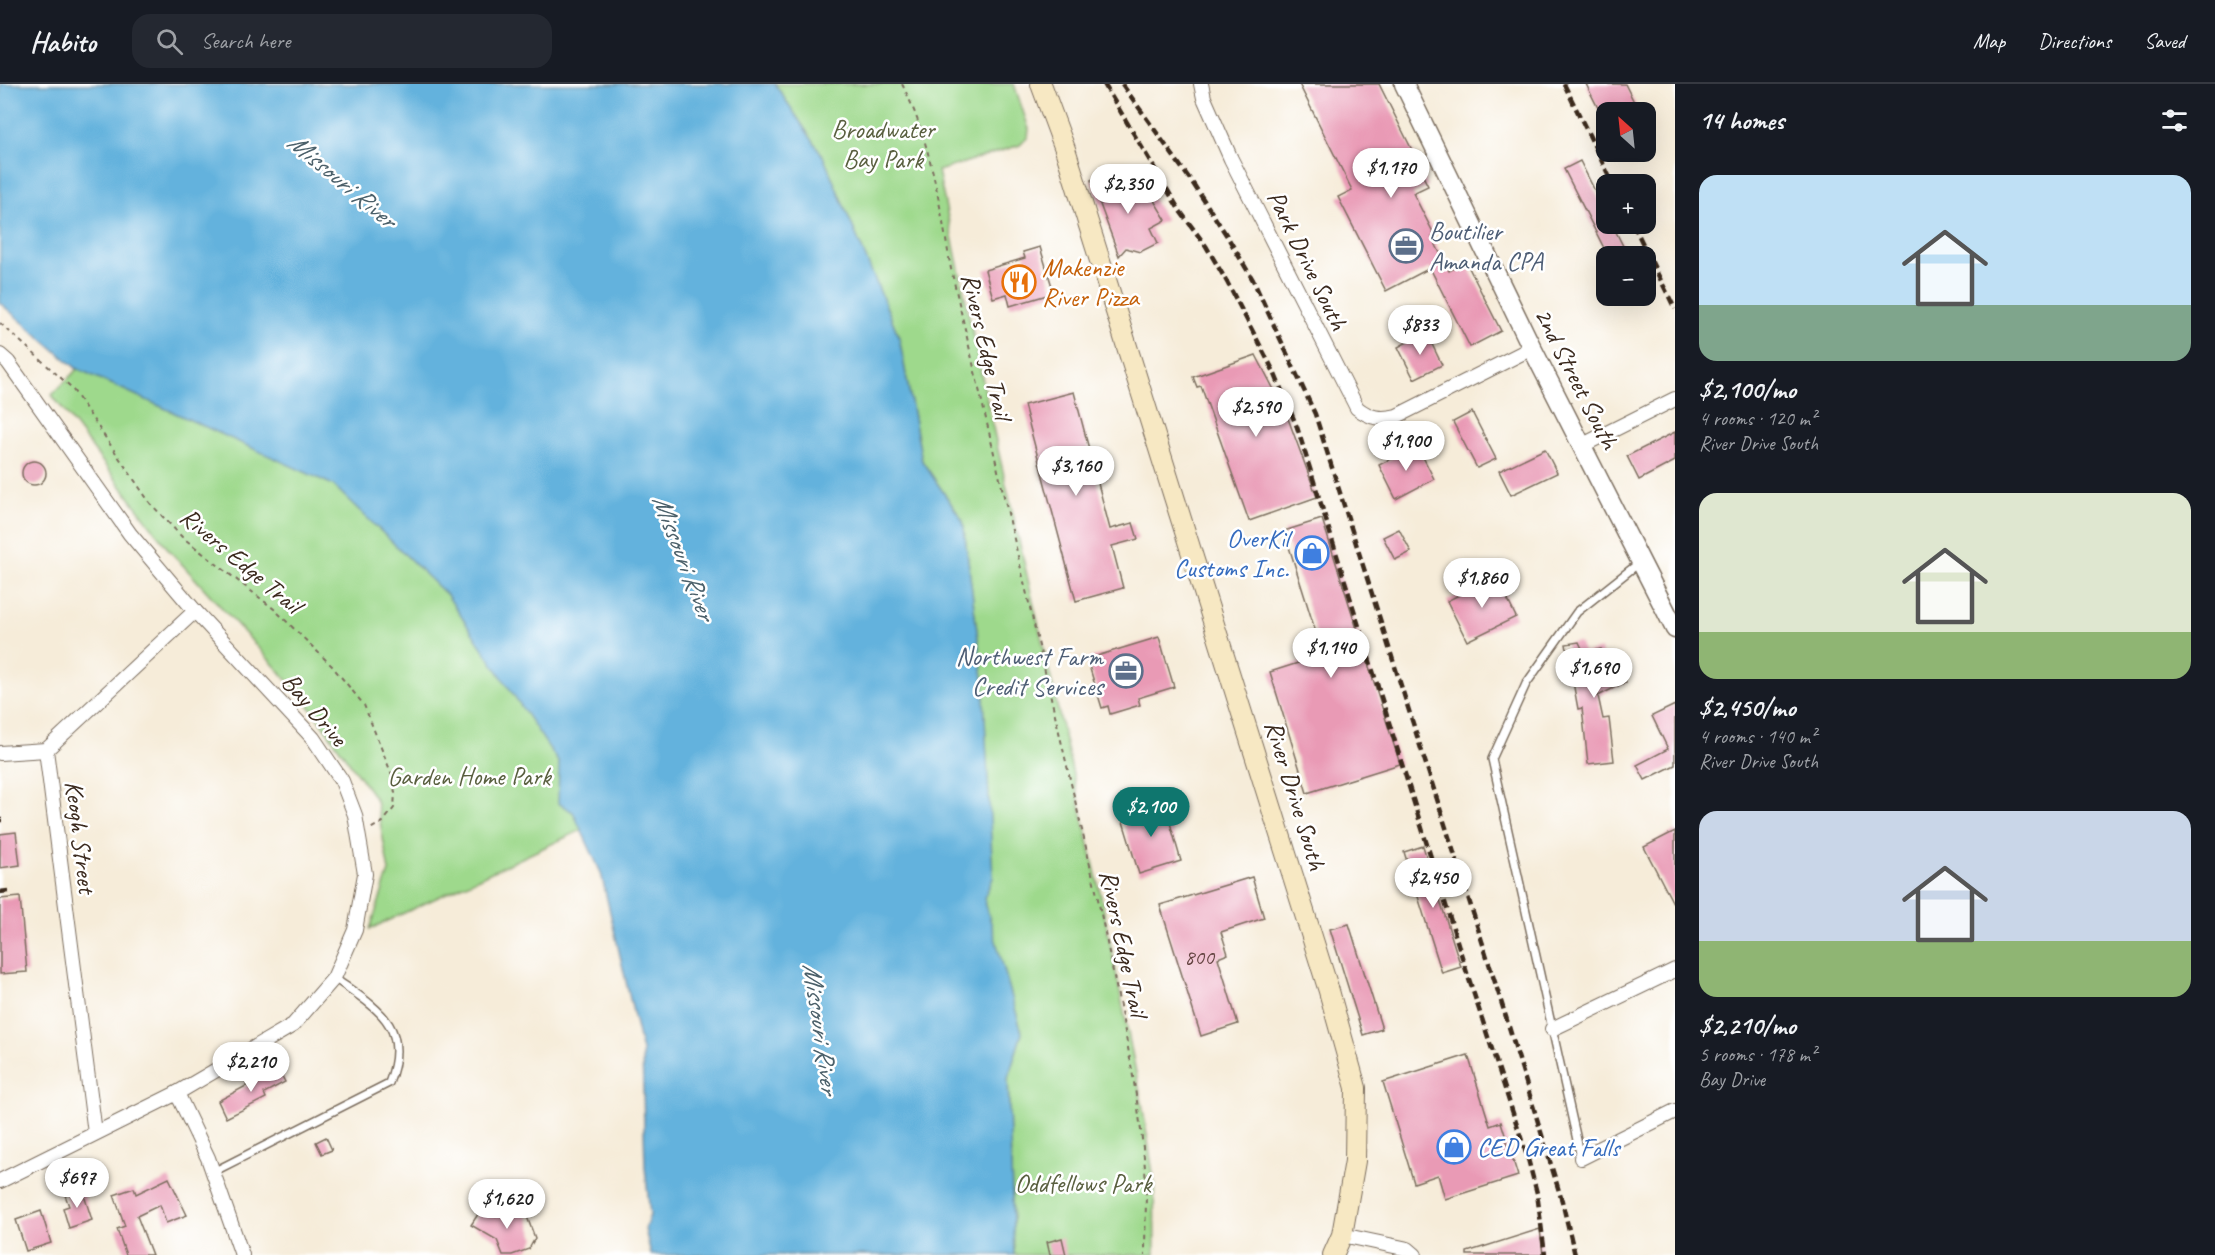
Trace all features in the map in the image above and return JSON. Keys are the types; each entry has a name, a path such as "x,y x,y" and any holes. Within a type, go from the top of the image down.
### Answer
{"main road":[{"name":"River Drive South","path":"1041,84 1065,149 1329,991 1356,1088 1355,1161 1342,1236 1333,1255"}],"street":[{"name":"Park Drive South","path":"1201,84 1204,98 1231,159 1357,408 1365,415 1386,419 1396,416 1532,348"},
{"name":"2nd Street South","path":"1404,84 1532,348 1675,629"},
{"name":"Bay Drive","path":"0,355 8,362 130,534 195,611 313,738 342,781 355,814 364,874 355,930 334,978 293,1025 177,1094 0,1181"},
{"path":"1583,445 1675,399"},
{"name":"Keogh Street","path":"95,1133 46,750 195,611"},
{"path":"0,753 46,750"},
{"path":"1552,1029 1675,970"},
{"path":"177,1094 213,1172 242,1255"},
{"path":"1581,1158 1675,1111"},
{"path":"1342,1236 1408,1249 1415,1255"}],"lane":[{"path":"1581,1158 1492,759 1526,684 1577,612 1641,562"},
{"path":"213,1172 389,1083 397,1064 396,1036 379,1011 334,978"}],"path":[{"name":"Rivers Edge Trail","path":"902,84 921,131 937,185 951,268 1113,972 1137,1101 1145,1171 1145,1255"},
{"name":"Rivers Edge Trail","path":"0,323 71,387 150,503 182,537 274,609 332,666 364,705 392,775 395,793 394,808 383,822 358,832"}],"green space":[{"name":"Broadwater Bay Park","path":"775,84 1014,84 1029,129 1028,137 1020,145 938,171 991,419 1100,892 1142,1103 1154,1180 1155,1255 1014,1255 1008,1078 1022,1033 983,898 992,878 983,678 963,521 922,461 899,337 823,156"},
{"name":"Garden Home Park","path":"88,358 289,449 406,531 542,704 592,825 370,929 389,871 376,800 302,696 169,550 52,395"}],"water":[{"name":"Missouri River","path":"0,84 775,84 823,156 899,337 922,461 963,521 983,678 993,878 984,898 1022,1033 1008,1078 1014,1255 651,1255 645,1229 650,1215 645,1167 642,1051 601,873 573,812 558,803 559,763 447,595 333,485 76,368 0,303"}],"building":[{"path":"1299,84 1379,84 1428,186 1413,193 1435,236 1432,237 1449,271 1466,262 1501,331 1470,347 1430,268 1386,291 1338,197 1352,190"},
{"path":"1586,84 1625,84 1634,102 1596,102 1596,104"},
{"path":"1580,161 1596,193 1596,232 1564,169"},
{"path":"1113,172 1127,199 1147,189 1166,220 1151,228 1158,243 1140,252 1126,248 1119,256 1091,180"},
{"path":"1597,234 1617,234 1623,246 1603,246"},
{"name":"Makenzie River Pizza","path":"1040,247 1054,293 1010,306 1007,294 993,298 985,270 1025,258 1023,252"},
{"path":"1426,332 1442,365 1414,379 1398,347"},
{"path":"1256,355 1286,413 1317,497 1249,521 1201,386 1197,387 1193,377"},
{"path":"1074,392 1110,529 1133,523 1138,539 1112,546 1123,588 1076,601 1024,405"},
{"path":"1472,412 1496,459 1477,468 1453,422"},
{"path":"1675,432 1675,461 1639,480 1627,456"},
{"path":"1417,445 1434,479 1396,499 1379,465"},
{"path":"1545,449 1557,473 1511,495 1499,471"},
{"path":"34,461 39,462 45,468 45,478 39,484 34,485 29,484 23,478 22,473 23,468 29,462"},
{"path":"1322,519 1400,764 1307,793 1270,672 1323,655 1284,531"},
{"path":"1399,529 1411,552 1395,560 1383,537"},
{"path":"1496,576 1516,617 1467,641 1447,601"},
{"path":"1159,637 1174,687 1138,698 1140,705 1110,714 1108,706 1102,708 1087,659"},
{"path":"1579,642 1584,653 1601,649 1604,667 1617,664 1626,682 1598,696 1603,719 1609,718 1614,761 1588,764 1582,708 1578,709 1566,644"},
{"path":"1675,705 1675,765 1645,780 1637,765 1668,749 1652,716"},
{"path":"1164,802 1181,861 1139,874 1121,815"},
{"path":"1675,831 1675,907 1644,847"},
{"path":"16,832 20,865 0,868 0,834"},
{"path":"1423,846 1461,967 1442,973 1404,852"},
{"path":"1252,877 1264,918 1221,932 1228,954 1218,958 1238,1024 1201,1036 1160,905"},
{"path":"20,897 27,972 0,974 0,899"},
{"path":"1349,924 1382,1029 1363,1035 1330,929"},
{"path":"1468,1055 1490,1126 1501,1122 1518,1176 1445,1199 1438,1175 1414,1183 1383,1082"},
{"path":"277,1067 285,1082 264,1093 266,1098 226,1118 218,1101"},
{"path":"326,1137 332,1150 322,1154 316,1142"},
{"path":"169,1178 187,1215 166,1223 160,1205 137,1216 152,1255 126,1255 117,1229 125,1226 114,1195 134,1188 136,1194"},
{"path":"82,1189 92,1220 69,1228 63,1208 69,1206 65,1195"},
{"path":"523,1206 535,1238 529,1249 512,1255 503,1255 497,1240 471,1225 482,1208 496,1216"},
{"path":"41,1211 51,1243 26,1251 16,1220"},
{"path":"1540,1229 1543,1255 1467,1255 1467,1252"},
{"path":"1062,1238 1066,1255 1050,1255 1047,1242"}],"railway":[{"path":"1104,84 1180,211 1206,246 1227,282 1274,372 1297,427 1467,973 1528,1159 1537,1193 1545,1255"},
{"path":"1122,84 1194,185 1253,280 1315,414 1506,1017 1562,1201 1575,1255"},
{"path":"1564,84 1608,174"},
{"path":"1638,234 1675,309"},
{"path":"0,892 8,891"}],"place":[{"name":"Boutilier Amanda CPA","path":"1406,246"},
{"name":"Makenzie River Pizza","path":"1019,282"},
{"name":"OverKil Customs Inc.","path":"1312,553"},
{"name":"Northwest Farm Credit Services","path":"1126,671"},
{"name":"CED Great Falls","path":"1454,1147"}],"park label":[{"name":"Oddfellows Park","path":"1083,1183"}]}
